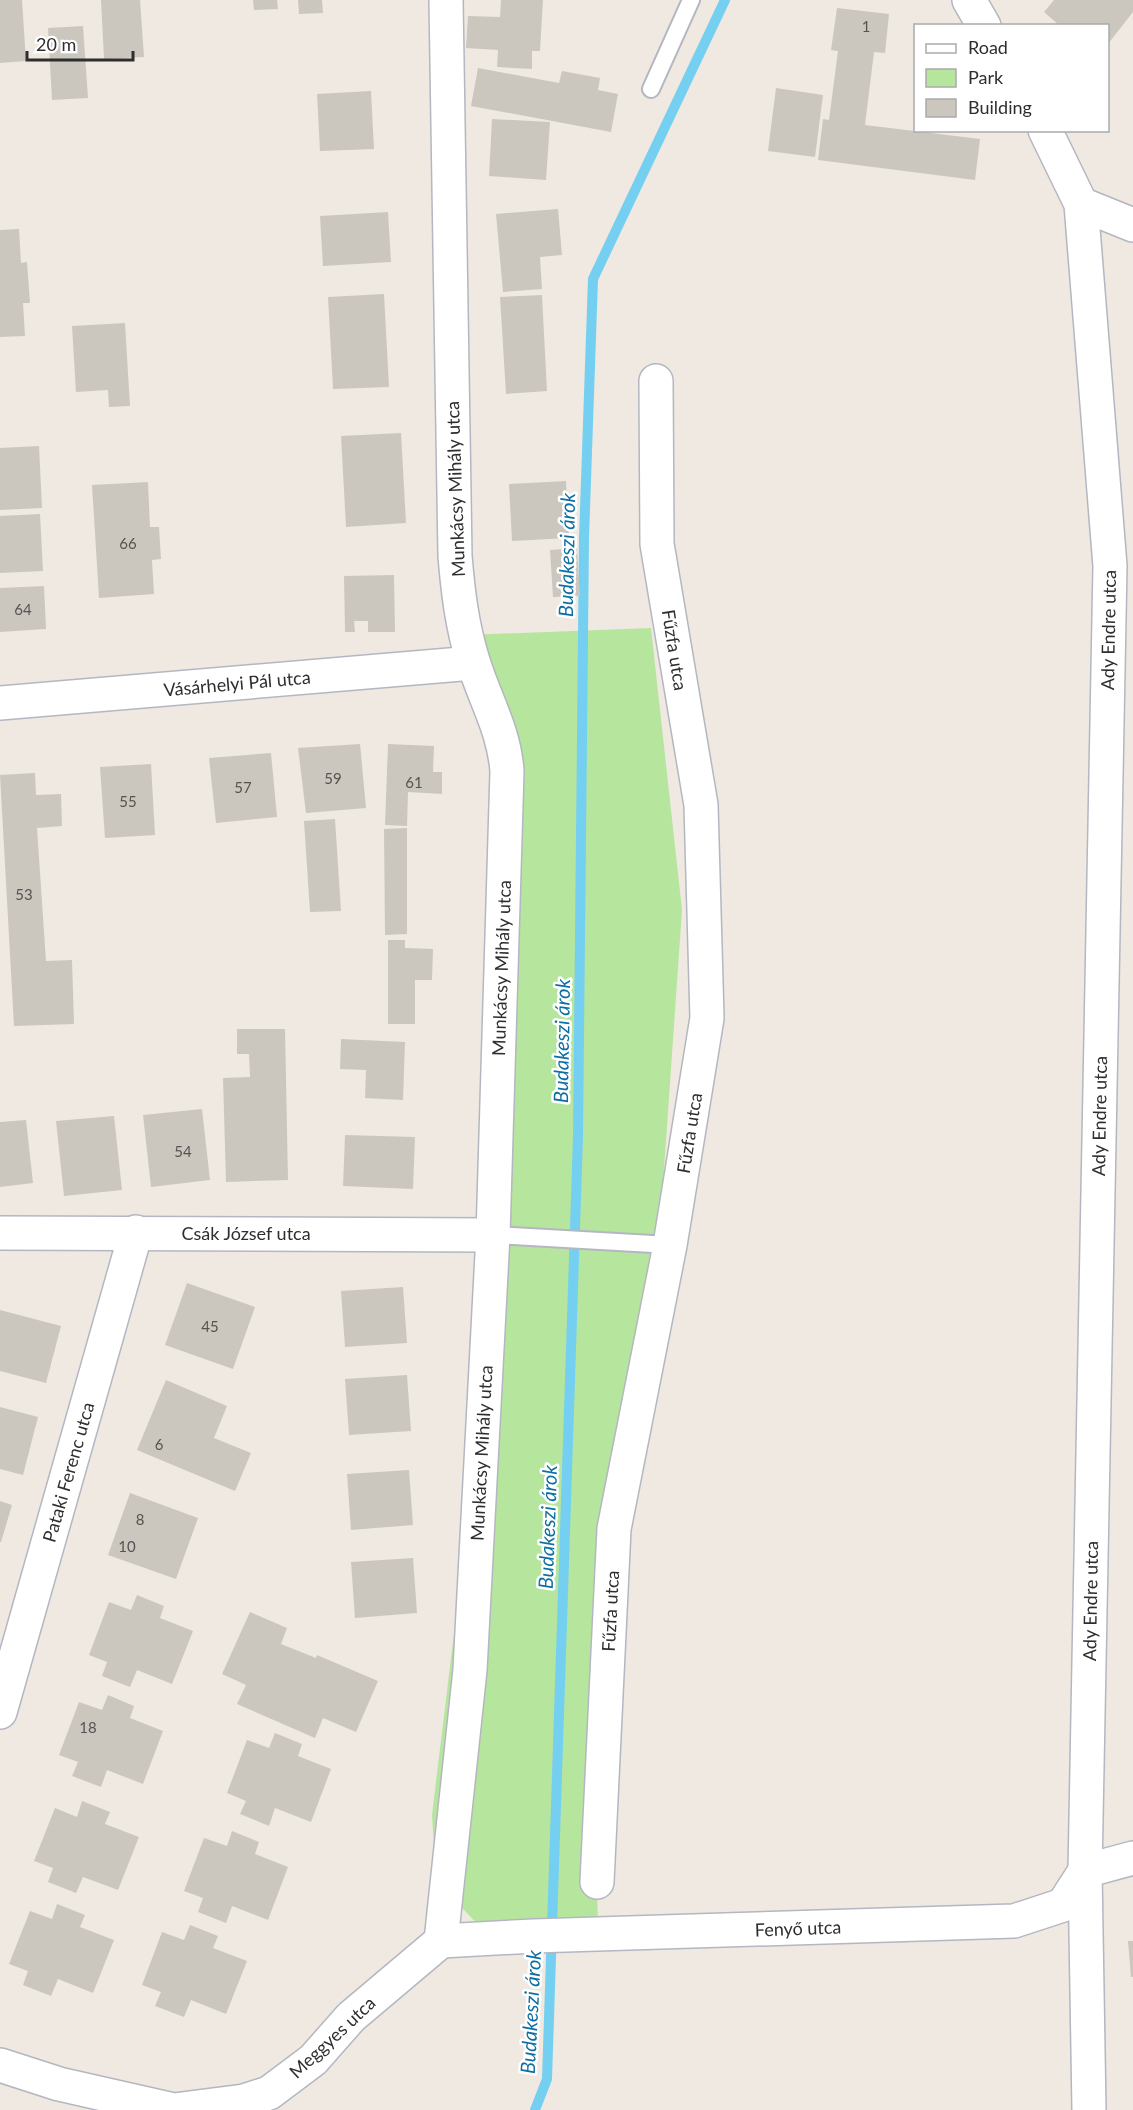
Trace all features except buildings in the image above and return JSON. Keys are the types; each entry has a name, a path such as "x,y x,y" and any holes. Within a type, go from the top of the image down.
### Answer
{"street":[{"name":"Munkácsy Mihály utca","path":"441,1941 470,1670 493,1235 507,771 503,740 473,663 460,611 455,556 446,0"},
{"path":"969,0 983,24"},
{"name":"Ady Endre utca","path":"1046,132 1080,204 1110,566 1085,1871 1089,2110"},
{"path":"1080,204 1133,225"},
{"name":"Fűzfa utca","path":"597,1882 614,1529 670,1245 707,1018 701,805 657,544 656,381"},
{"name":"Vásárhelyi Pál utca","path":"0,703 473,663"},
{"name":"Pataki Ferenc utca","path":"0,1712 136,1232"},
{"name":"Csák József utca","path":"0,1233 493,1235"},
{"path":"1085,1871 1133,1858"},
{"name":"Fenyő utca","path":"441,1941 1014,1921 1063,1905 1085,1871"},
{"name":"Meggyes utca","path":"0,2065 59,2084 174,2110 244,2101 269,2093 313,2060 351,2017 441,1941"}],"lane":[{"path":"651,89 691,0"},
{"path":"493,1235 670,1245"}],"green space":[{"path":"651,628 682,910 662,1198 591,1676 598,1925 482,1929 436,1880 432,1815 483,1394 501,822 467,635"}],"waterway":[{"name":"Budakeszi árok","path":"535,2110 547,2079 578,1136 584,538 593,279 725,0"}]}
